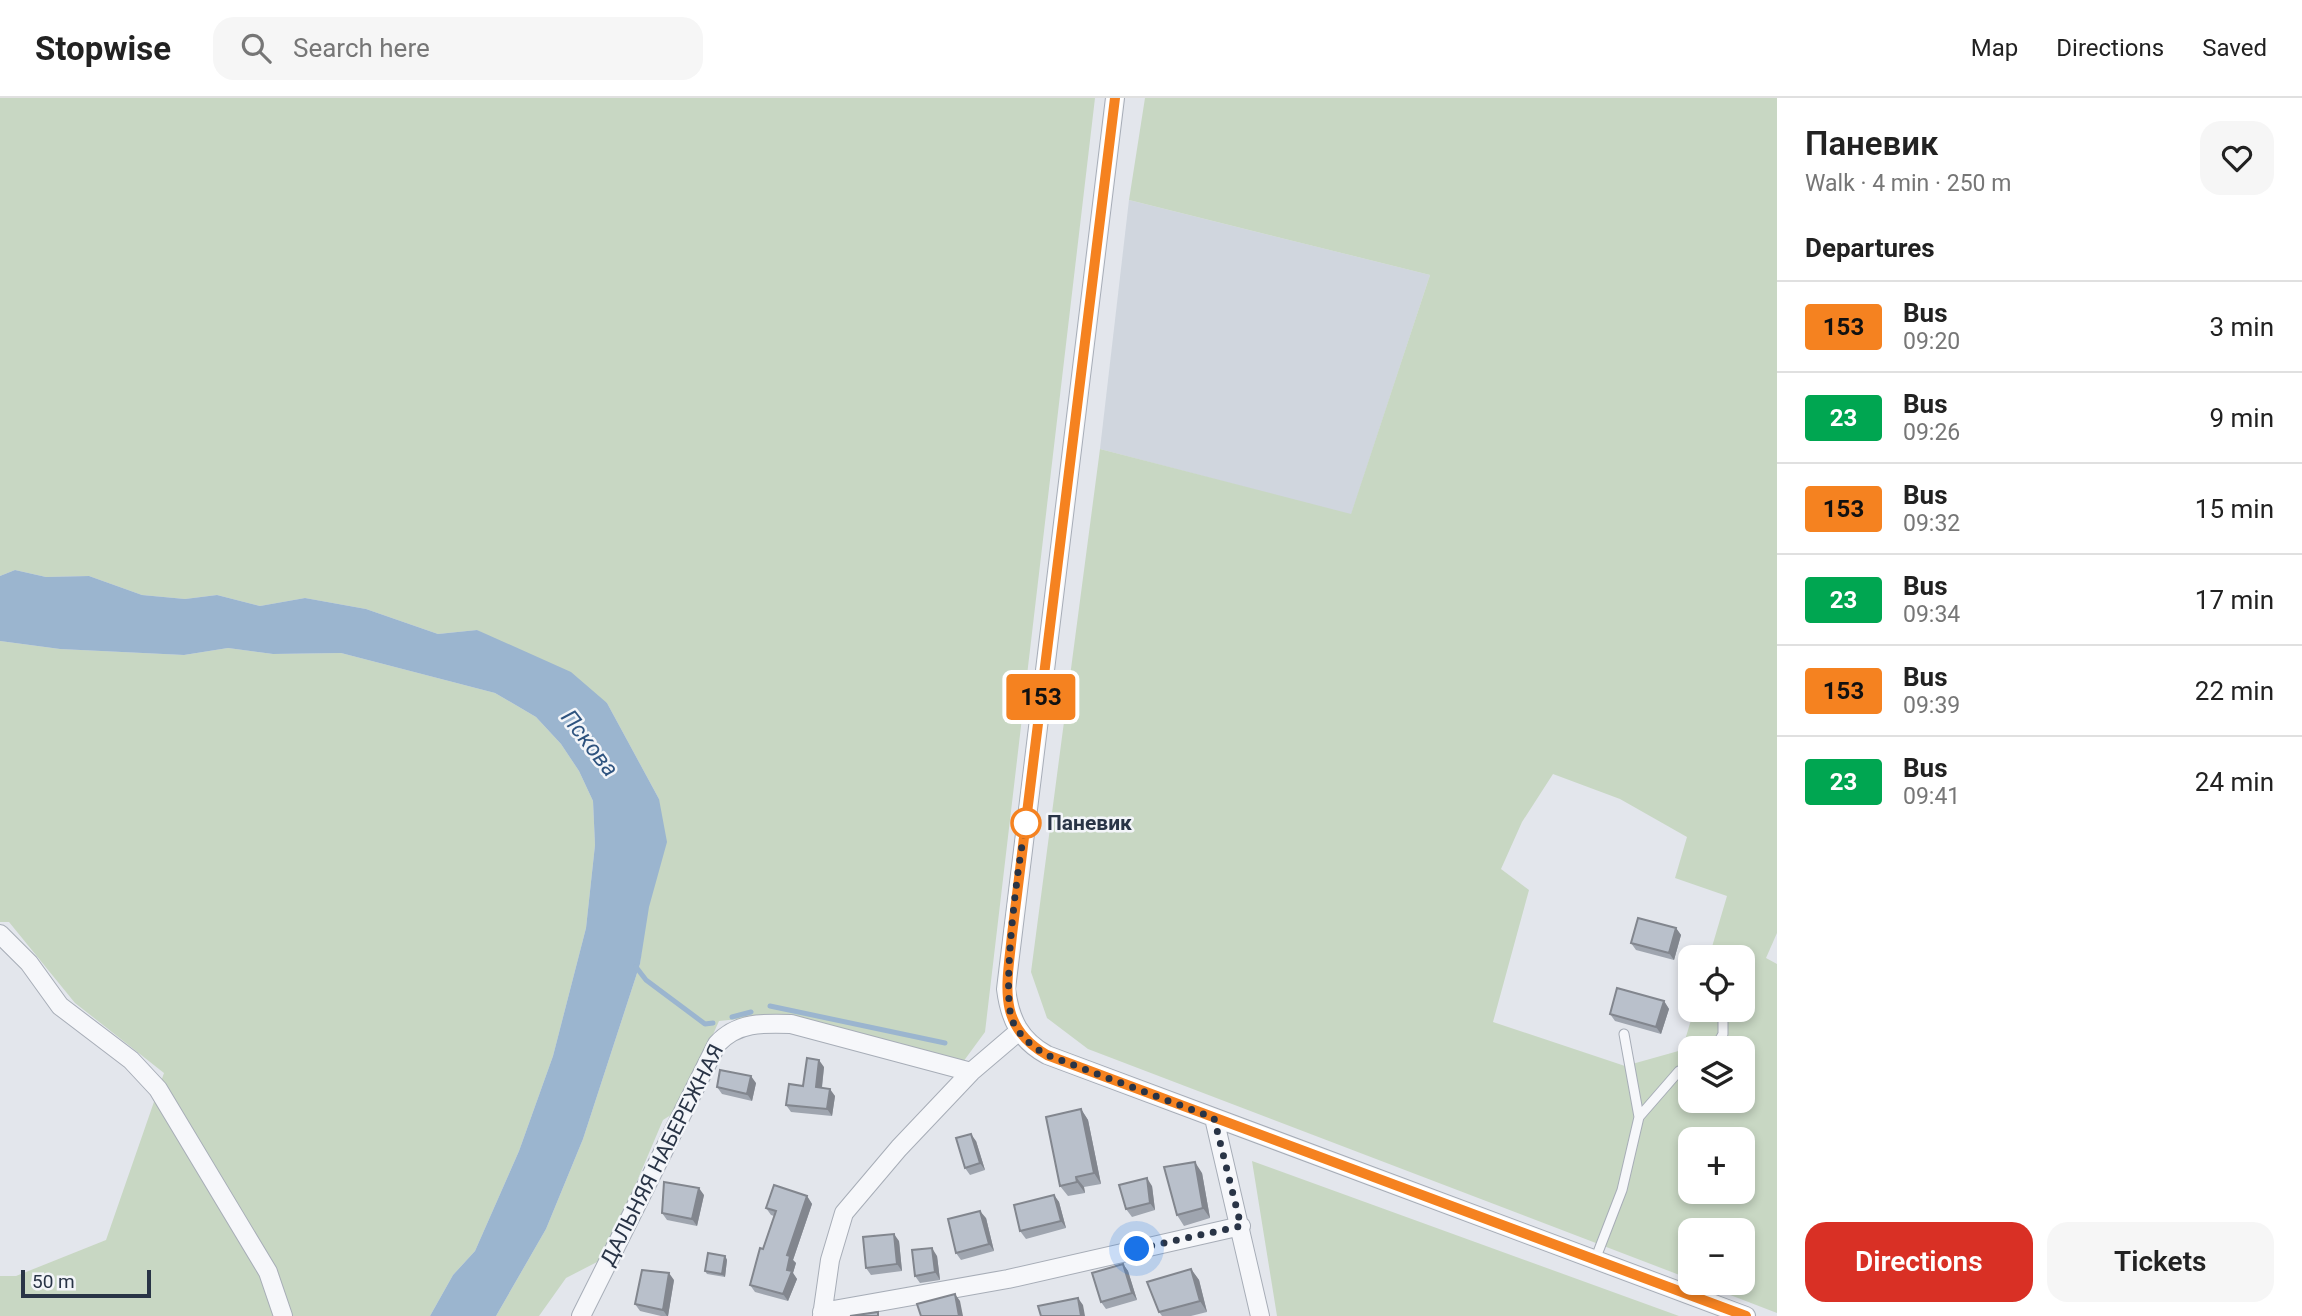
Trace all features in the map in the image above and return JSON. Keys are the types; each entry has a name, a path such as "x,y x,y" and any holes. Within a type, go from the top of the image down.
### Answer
{"street":[{"path":"1115,98 1006,989 1012,1021 1030,1044 1047,1055 1746,1316"},
{"path":"0,934 29,962 60,1006 131,1060 158,1089 268,1272 283,1316"},
{"name":"ДАЛЬНЯЯ НАБЕРЕЖНАЯ","path":"581,1316 717,1044 725,1035 739,1028 761,1023 791,1024 971,1072"},
{"path":"1019,1031 971,1072 899,1148 844,1213 830,1260 822,1314 1008,1279 1241,1226"},
{"path":"1214,1118 1241,1226 1259,1316"}],"lane":[{"path":"1595,1260 1622,1190 1639,1117 1623,1034"},
{"path":"1639,1117 1678,1072"}],"shaded area":[{"path":"1129,200 1430,275 1351,515 1100,449"}],"green space":[{"path":"0,98 1095,98 985,1032 963,1062 748,1018 719,1021 680,1109 663,1120 615,1233 597,1262 566,1278 539,1316 496,1316 546,1229 583,1139 640,964 659,799 607,703 477,630 438,634 366,609 305,598 260,606 217,595 185,599 142,595 89,576 46,577 15,570 0,576"},
{"path":"1145,98 1777,98 1777,933 1766,958 1777,964 1777,1313 1730,1295 1755,1295 1755,1218 1678,1218 1678,1274 1088,1049 1047,1018 1031,972 1100,449 1351,514 1430,275 1129,200","holes":["1553,774 1620,799 1687,837 1675,878 1727,896 1713,945 1755,945 1755,1022 1690,1022 1686,1036 1755,1036 1755,1113 1678,1113 1678,1051 1625,1066 1493,1022 1529,890 1501,869 1522,822"]},
{"path":"0,641 60,649 184,655 228,648 273,654 341,653 495,693 536,717 561,744 579,771 593,801 595,845 586,928 553,1056 519,1151 475,1251 453,1275 430,1316 0,1316 0,1276 16,1276 106,1240 164,1073 75,1003 9,922 0,922"},
{"path":"1252,1161 1679,1316 1277,1316"}],"water":[{"name":"Пскова","path":"15,570 46,577 89,576 142,595 185,599 217,595 260,606 305,598 366,609 438,634 477,630 571,672 607,703 659,799 667,842 649,907 640,964 583,1139 546,1229 496,1316 430,1316 453,1275 475,1251 519,1151 553,1056 586,928 595,845 593,801 579,771 561,744 536,717 495,693 341,653 273,654 228,648 184,655 60,649 0,641 0,576"}],"building":[{"path":"1638,918 1676,928 1669,953 1631,943"},
{"path":"1617,988 1664,1001 1656,1027 1610,1014"},
{"path":"807,1058 819,1060 816,1087 830,1089 827,1109 786,1105 789,1084 803,1086"},
{"path":"720,1070 751,1076 747,1094 717,1087"},
{"path":"1081,1109 1094,1173 1076,1177 1077,1182 1060,1186 1046,1117"},
{"path":"971,1134 980,1163 965,1168 956,1138"},
{"path":"1195,1162 1203,1208 1177,1215 1164,1167"},
{"path":"1147,1178 1150,1203 1126,1209 1119,1185"},
{"path":"664,1182 699,1188 692,1219 662,1213"},
{"path":"774,1185 807,1196 787,1255 790,1256 787,1270 792,1271 783,1294 750,1285 760,1248 763,1249 776,1211 766,1208"},
{"path":"1054,1195 1061,1221 1020,1231 1014,1205"},
{"path":"980,1211 989,1244 956,1253 948,1219"},
{"path":"894,1234 897,1264 866,1268 863,1237"},
{"path":"932,1248 935,1272 915,1276 912,1250"},
{"path":"708,1253 725,1256 722,1274 705,1271"},
{"path":"1123,1264 1132,1293 1101,1302 1092,1273"},
{"path":"1191,1269 1200,1301 1159,1312 1147,1282"},
{"path":"642,1270 669,1273 663,1310 635,1304"},
{"path":"955,1294 959,1316 921,1316 917,1304"},
{"path":"1078,1298 1081,1316 1041,1316 1038,1306"},
{"path":"878,1312 878,1316 850,1316"}],"waterway":[{"path":"636,967 646,980 705,1024 713,1023"},
{"path":"770,1006 945,1043"},
{"path":"732,1017 751,1012"}],"bus line":[{"name":"153","path":"1115,98 1012,935 1006,989 1012,1021 1030,1044 1047,1055 1746,1316"}],"place":[{"name":"Паневик","path":"1026,823"}],"route":[{"path":"1026,823 1006,989 1012,1021 1030,1044 1047,1055 1214,1118 1241,1226 1137,1249"}]}
